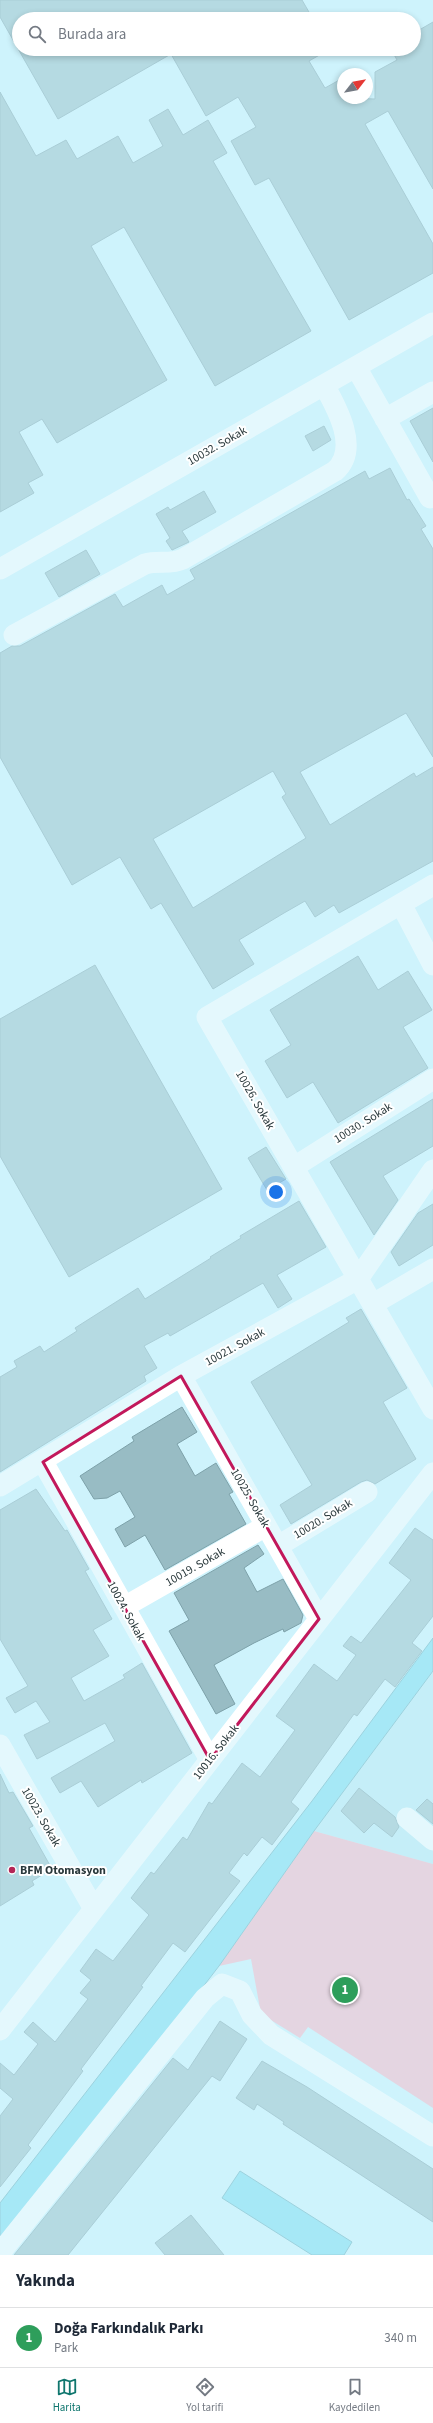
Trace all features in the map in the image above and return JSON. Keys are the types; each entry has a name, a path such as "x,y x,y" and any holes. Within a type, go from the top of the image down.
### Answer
{"street":[{"name":"10032. Sokak","path":"0,569 433,323"},
{"path":"356,367 430,498"},
{"path":"14,635 145,564 157,562 171,563 183,559 335,471 342,463 346,448 340,414 324,385"},
{"path":"385,419 433,392"},
{"name":"10026. Sokak","path":"433,886 207,1017 433,1409"},
{"path":"401,904 433,965"},
{"name":"10030. Sokak","path":"294,1167 433,1079"},
{"name":"10021. Sokak","path":"0,1486 43,1462 181,1376 358,1279 433,1170"},
{"path":"373,1304 433,1269"},
{"name":"10025. Sokak","path":"181,1376 319,1620"},
{"name":"10024. Sokak","path":"43,1462 210,1760"},
{"name":"10016. Sokak","path":"0,2030 65,1936 94,1909 433,1473"},
{"name":"10020. Sokak","path":"278,1546 367,1492"},
{"name":"10019. Sokak","path":"124,1607 266,1526"},
{"name":"10023. Sokak","path":"0,1745 94,1909"},
{"path":"407,1818 433,1840"},
{"path":"0,2254 205,1998 222,1984 240,1991 252,2015 271,2036 433,2136"}],"highlighted area":[{"path":"181,1376 319,1619 210,1760 43,1462"}],"shaded area":[{"path":"433,1672 433,1864 314,1831"},
{"path":"314,1831 433,1864 433,2108 308,2027 300,2038 261,2014 251,1959 219,1966"}],"water":[{"path":"433,1638 433,1671 314,1831 219,1966 85,2140 0,2237 0,2203 312,1801"},
{"path":"240,2171 352,2242 344,2255 312,2255 222,2198"}],"building":[{"path":"0,0 302,0 309,12 12,12 12,38 0,17"},
{"path":"433,22 433,189 388,111 365,124 433,244 433,273 349,320 269,178 255,185 231,141 256,127 238,97 206,116 172,56 318,56 309,61 325,88 337,81 337,104 373,104 373,99 375,99 375,72 397,60 395,56 421,56 421,29"},
{"path":"22,56 168,56 58,119"},
{"path":"0,92 36,156 66,140 77,159 118,136 133,163 163,146 149,120 168,109 183,135 208,120 227,153 213,161 311,331 215,386 124,227 91,246 167,380 57,443 42,419 19,432 43,475 28,483 34,493 0,512"},
{"path":"433,408 433,462 410,421"},
{"path":"324,426 331,440 313,451 305,436"},
{"path":"390,468 407,500 409,499 426,526 421,529 433,549 433,757 406,713 300,772 330,825 414,773 416,777 433,767 433,861 339,913 334,905 315,917 305,901 284,913 239,940 254,964 213,989 161,903 151,909 120,857 72,885 0,757 0,653 12,646 20,646 115,594 123,607 162,585 167,595 195,579 190,570 365,471 369,479","holes":["273,771 286,794 282,797 306,838 193,908 153,839"]},
{"path":"204,491 216,512 182,531 189,542 172,550 166,541 170,538 156,514 168,507 170,510"},
{"path":"86,550 100,574 59,597 45,573"},
{"path":"358,956 378,990 408,971 432,1010 403,1027 428,1068 338,1123 313,1082 287,1098 265,1061 291,1045 270,1010"},
{"path":"95,965 222,1189 69,1277 0,1156 0,1019"},
{"path":"433,1099 433,1146 383,1176 398,1200 374,1235 330,1162"},
{"path":"266,1147 286,1179 267,1190 248,1158"},
{"path":"299,1201 326,1247 277,1275 292,1299 278,1308 263,1283 170,1336 168,1333 144,1346 157,1368 144,1376 146,1381 0,1472 0,1377 17,1367 14,1361 40,1346 44,1352 77,1331 75,1328 138,1288 145,1299 211,1258 210,1257 241,1238 240,1236"},
{"path":"433,1204 433,1245 399,1266 391,1252 418,1213"},
{"path":"361,1309 407,1388 383,1402 416,1459 375,1484 367,1480 361,1482 291,1524 280,1505 312,1485 251,1382 349,1322 346,1318"},
{"path":"182,1407 197,1432 177,1444 195,1476 216,1463 233,1492 229,1494 246,1524 165,1570 145,1535 125,1547 115,1529 135,1517 120,1491 107,1498 94,1499 80,1476 134,1441 132,1437"},
{"path":"36,1489 65,1531 67,1530 89,1569 85,1571 112,1619 93,1630 109,1656 71,1678 84,1701 125,1678 123,1675 142,1663 192,1753 142,1783 141,1780 98,1807 81,1781 60,1793 51,1778 115,1741 105,1723 37,1759 24,1735 50,1722 36,1701 15,1713 6,1698 28,1686 0,1639 0,1510"},
{"path":"415,1528 433,1540 433,1616 412,1643 422,1651 395,1687 385,1679 357,1716 354,1714 291,1802 299,1809 272,1845 262,1837 247,1856 244,1853 229,1873 240,1881 185,1952 173,1943 141,1986 143,1987 81,2069 83,2071 28,2145 31,2148 0,2187 0,2116 13,2099 0,2088 0,2063 14,2075 38,2044 24,2032 33,2022 55,2042 88,1999 80,1993 91,1980 80,1971 96,1949 113,1961 149,1915 131,1898 151,1872 154,1874 183,1837 187,1840 209,1802 212,1804 242,1763 260,1777 295,1730 276,1716 314,1664 337,1681 356,1655 343,1646 351,1636 361,1643 411,1580 389,1563"},
{"path":"258,1545 264,1554 244,1568 257,1592 283,1579 303,1615 301,1623 284,1632 283,1629 254,1643 214,1665 235,1704 216,1714 169,1631 189,1620 174,1593"},
{"path":"0,1774 9,1793 13,1792 33,1826 29,1828 52,1869 32,1881 34,1885 0,1906"},
{"path":"359,1788 395,1817 399,1827 392,1837 374,1823 364,1833 341,1811"},
{"path":"427,1799 433,1804 433,1824 416,1810"},
{"path":"220,2021 247,2039 220,2081 212,2076 68,2255 14,2255 173,2058 188,2070"},
{"path":"262,2061 307,2087 433,2169 433,2222 283,2124 284,2122 257,2104 254,2110 236,2098"},
{"path":"191,2215 224,2255 165,2255 155,2243"}],"place":[{"name":"BFM Otomasyon","path":"12,1870"},
{"name":"Doğa Farkındalık Parkı","path":"345,1990"}]}
